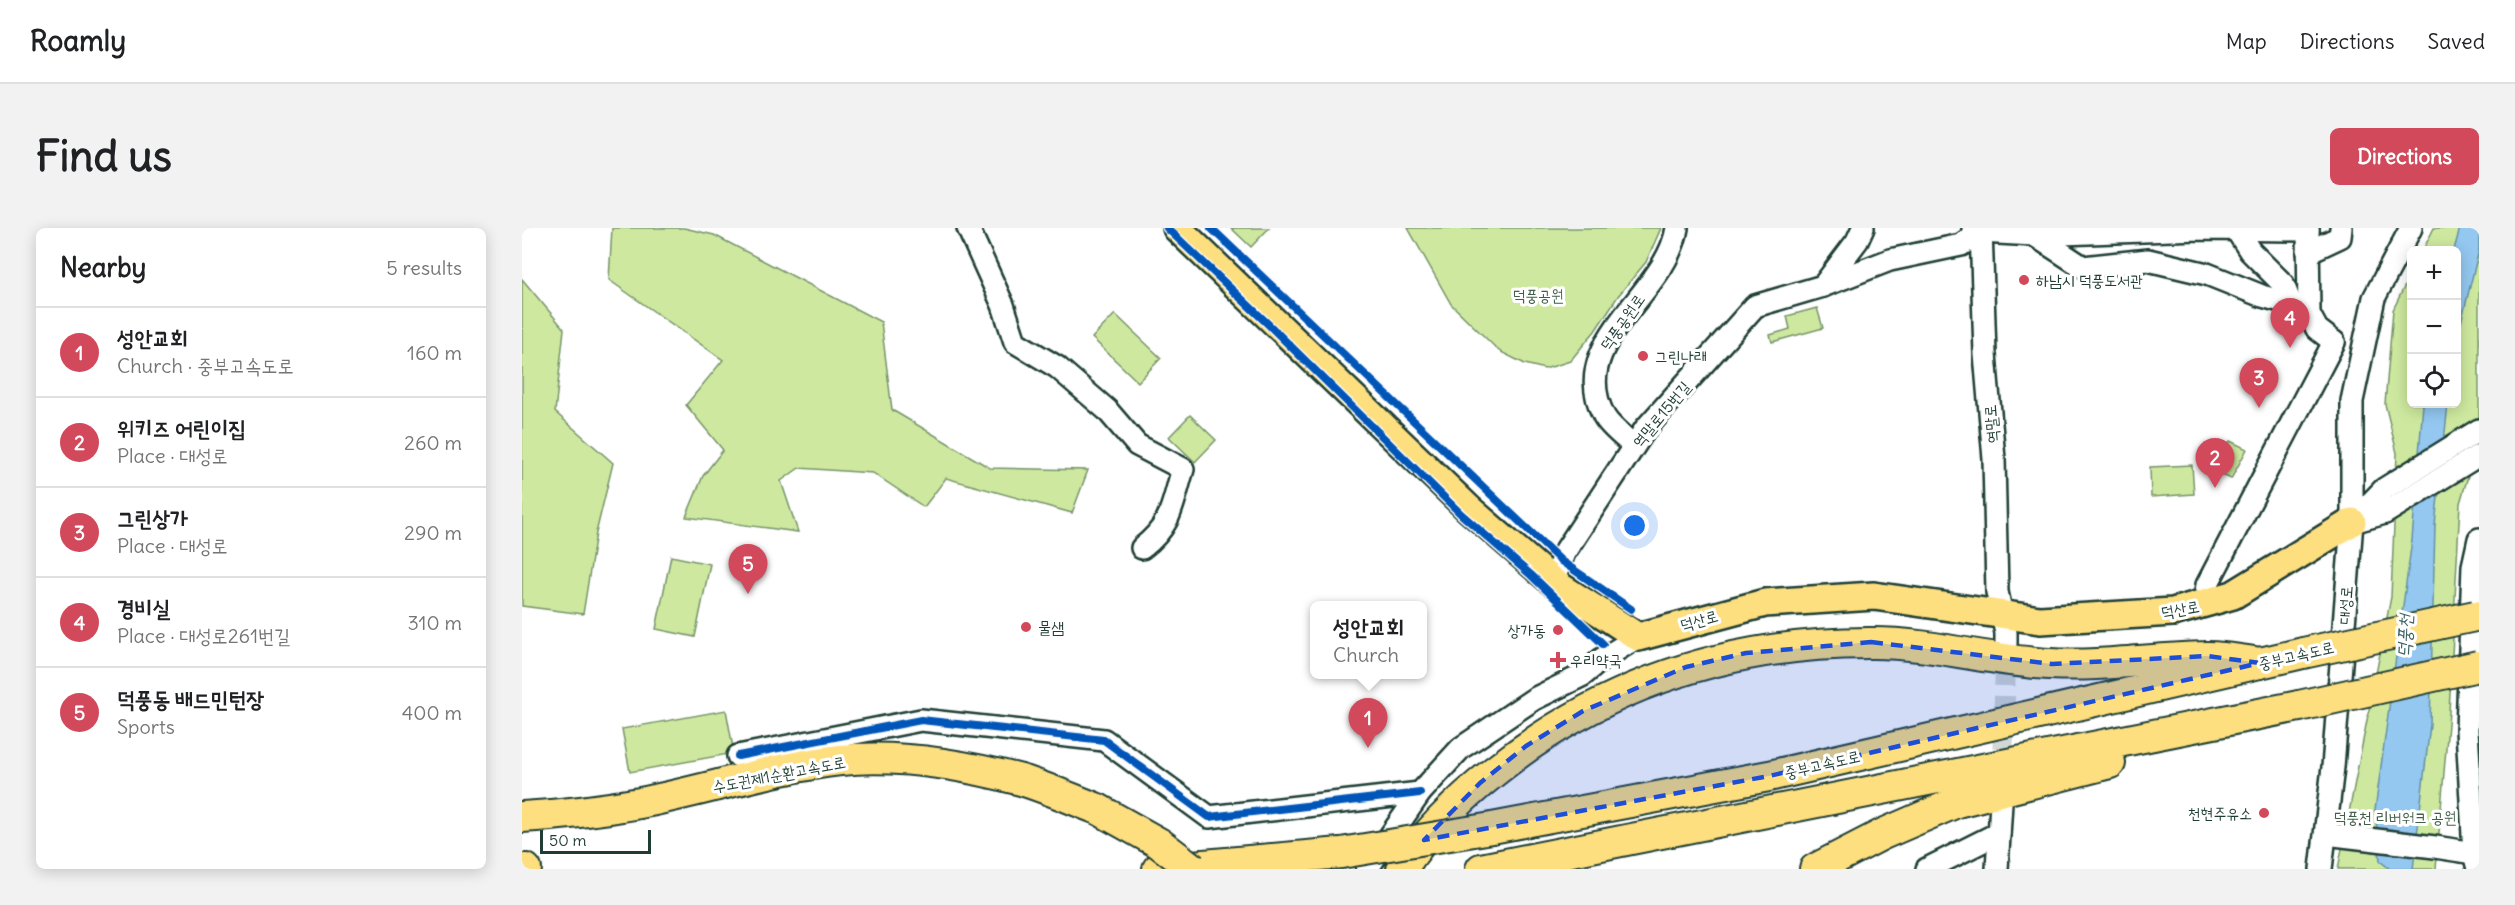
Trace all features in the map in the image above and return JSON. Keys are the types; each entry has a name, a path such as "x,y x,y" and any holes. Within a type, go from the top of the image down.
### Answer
{"highway":[{"name":"중부고속도로","path":"1158,869 1341,853 1492,828 1769,776 2303,652 2477,616"},
{"path":"1402,869 1445,814 1526,746 1583,711 1635,687 1686,668 1746,652 1806,644 1871,642 2052,664 2207,656 2260,663"},
{"path":"1481,869 2300,706 2478,666"},
{"path":"1815,869 1882,834 1957,802 2111,763 2210,724"},
{"name":"수도권제1순환고속도로","path":"522,817 561,815 640,803 771,773 851,760 952,764 1022,781 1098,809 1159,843 1193,869"}],"main road":[{"path":"1177,228 1469,508 1553,582 1638,637"},
{"name":"덕산로","path":"1638,637 1765,603 1864,596 2040,621 2173,612 2233,596 2352,522"}],"street":[{"path":"968,228 1003,305 1015,342 1057,367 1107,410 1137,445 1183,469 1169,519 1159,535 1142,548"},
{"name":"덕풍공원로","path":"1634,445 1605,418 1598,399 1595,379 1599,355 1611,335 1660,271 1675,238 1677,228"},
{"path":"1823,286 1857,241 1863,228"},
{"path":"2308,252 2340,237 2342,228"},
{"name":"대성로","path":"2321,869 2326,834 2352,522 2352,401 2374,298 2410,228"},
{"path":"1978,229 2034,235 2208,229 2308,229 2308,252 2300,309"},
{"name":"역말로15번길","path":"1553,582 1564,553 1646,428 1755,306 1823,286 1890,260 1961,245 1978,229"},
{"name":"역말로","path":"1978,229 1994,459 1997,592 2006,644"},
{"path":"2236,229 2250,251 2283,284 2317,329 2334,342 2364,342"},
{"path":"2034,235 2083,267 2148,260 2207,274 2300,309"},
{"path":"2204,605 2207,585 2334,342"},
{"path":"2352,522 2391,484 2479,430"},
{"path":"2352,522 2385,513 2479,454"},
{"path":"2326,834 2373,839 2476,861 2473,566 2479,539"},
{"path":"1366,869 1420,793 1461,748 1534,699 1583,675 1602,659 1638,637"},
{"path":"738,756 921,720 1104,740 1209,818 1420,793"},
{"path":"1997,869 2001,803"},
{"path":"1927,869 1999,833"}],"highlighted area":[{"path":"1871,642 2052,664 2207,656 2260,663 1769,776 1424,840 1480,783 1526,746 1583,711 1686,667 1746,653"}],"green space":[{"path":"612,228 684,228 714,235 881,322 892,410 990,468 1088,470 1072,513 946,478 924,507 873,473 799,468 781,481 798,532 686,517 703,476 723,450 686,405 723,360 609,280"},
{"path":"1231,228 1269,228 1251,247"},
{"name":"덕풍공원","path":"1408,228 1661,228 1646,262 1618,296 1595,331 1570,361 1545,369 1525,364 1499,351 1451,304"},
{"name":"덕풍천 리버워크 공원","path":"2434,228 2479,228 2479,440 2460,503 2449,712 2436,869 2338,869 2391,597 2397,453 2385,404 2393,310 2407,281 2407,408 2461,408 2461,246 2425,246"},
{"path":"522,279 564,329 555,412 613,463 596,533 583,614 522,606"},
{"path":"1817,308 1823,328 1772,342 1770,335 1790,329 1787,316"},
{"path":"1115,314 1161,358 1138,382 1092,338"},
{"path":"1190,415 1216,440 1195,462 1169,437"},
{"path":"2230,441 2247,449 2231,479 2214,471"},
{"path":"2192,465 2194,494 2151,497 2150,467"},
{"path":"671,556 710,564 695,637 656,629"},
{"path":"726,710 734,753 630,772 622,729"}],"water":[{"path":"2460,228 2479,228 2479,250 2461,323 2461,246 2455,246"},
{"name":"덕풍천","path":"2423,408 2448,408 2435,525 2430,725 2413,869 2390,869 2380,861 2375,810 2412,540"}],"tunnel":[{"path":"2002,779 2006,648"}],"cycle path":[{"path":"1167,228 1461,514 1531,575 1603,644"},
{"path":"1211,228 1561,561 1631,609"},
{"path":"738,756 921,720 1104,740 1209,817 1420,793"}],"place":[{"name":"하남시 덕풍도서관","path":"2024,280"},
{"name":"경비실","path":"2290,348"},
{"name":"그린나래","path":"1643,356"},
{"name":"그린상가","path":"2259,408"},
{"name":"위키즈 어린이집","path":"2215,488"},
{"name":"덕풍동 배드민턴장","path":"748,594"},
{"name":"물샘","path":"1026,627"},
{"name":"상가동","path":"1558,630"},
{"name":"우리약국","path":"1558,660"},
{"name":"성안교회","path":"1368,748"},
{"name":"천현주유소","path":"2264,813"}]}
